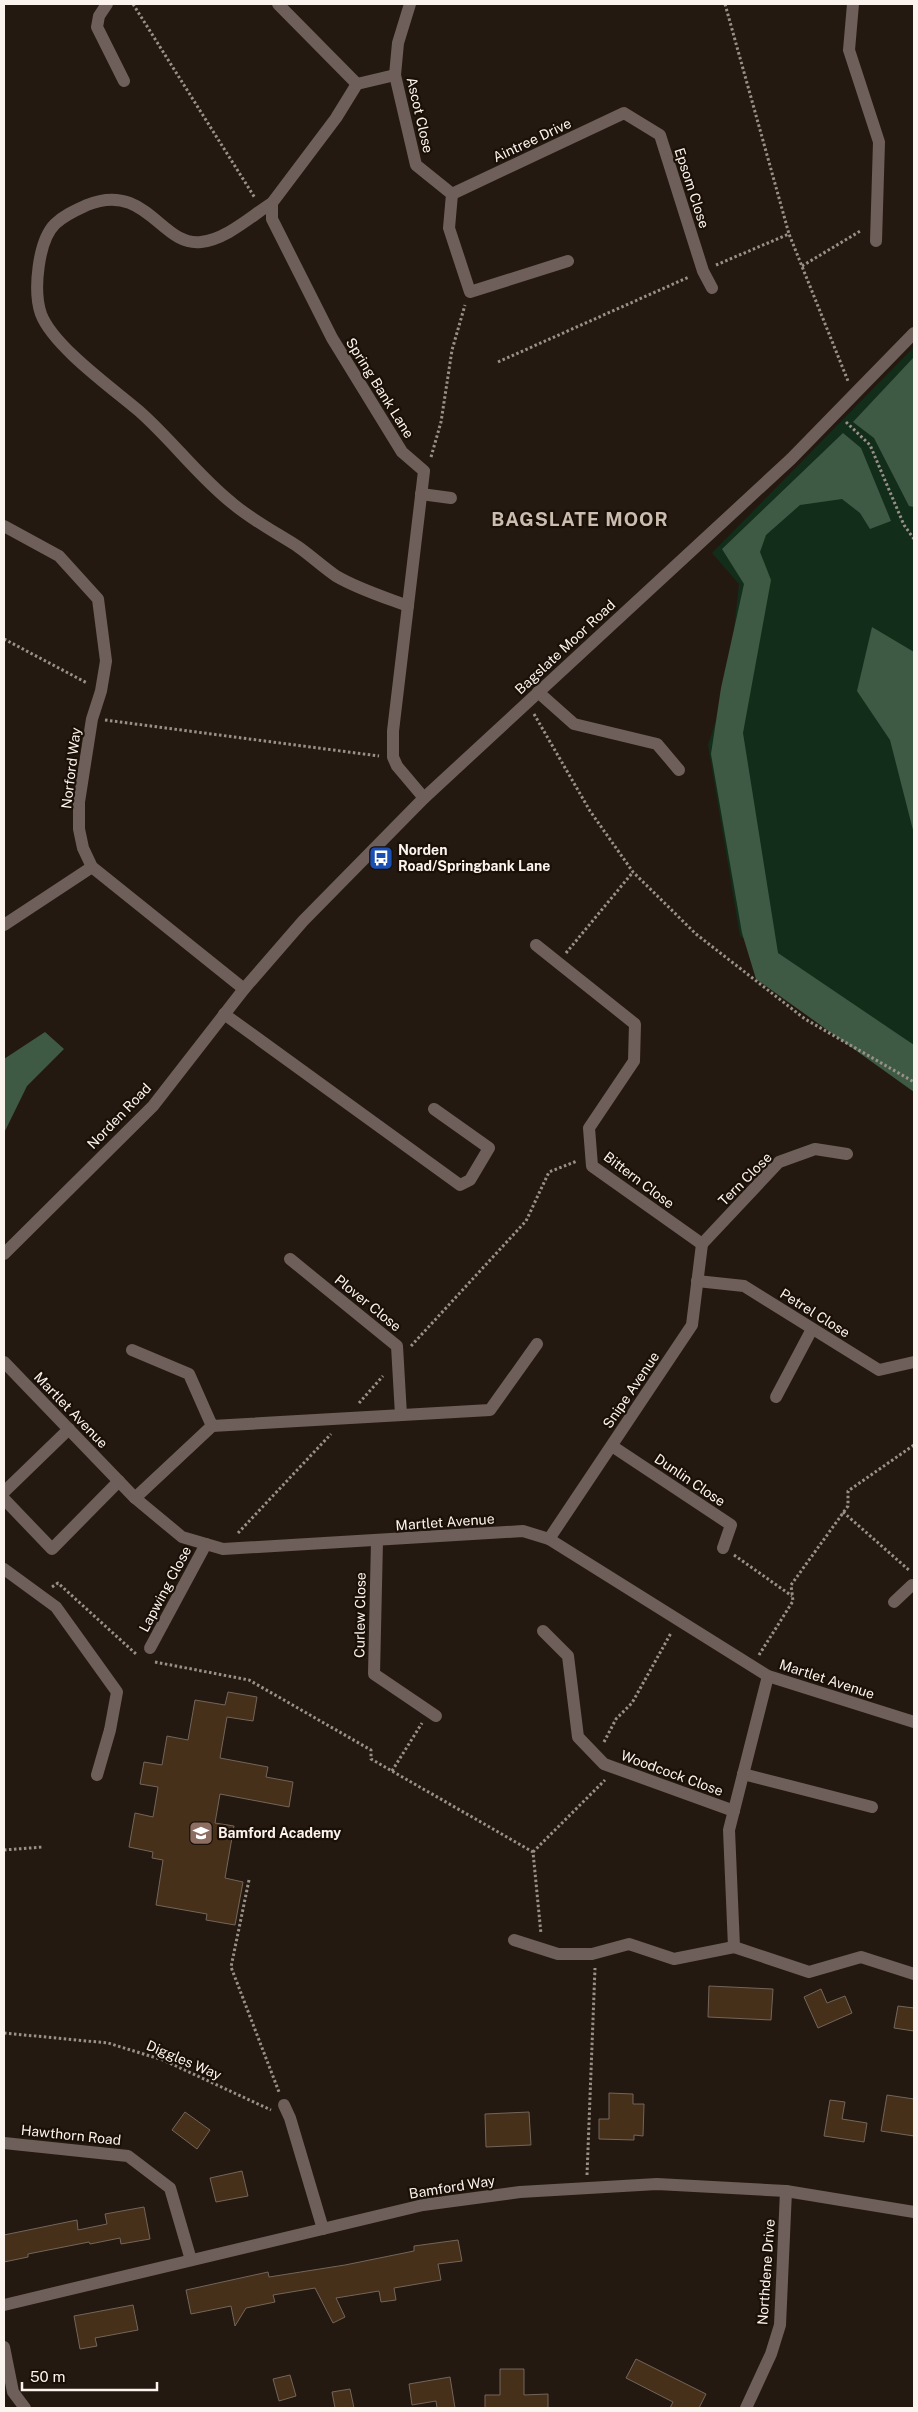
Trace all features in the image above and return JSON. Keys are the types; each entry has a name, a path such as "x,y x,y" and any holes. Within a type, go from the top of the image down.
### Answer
{"street":[{"path":"107,4 99,16 97,27 124,81"},
{"path":"278,4 357,84"},
{"name":"Ascot Close","path":"410,4 398,43 395,75 416,165 452,194"},
{"path":"853,4 849,50 879,142 876,241"},
{"path":"395,75 357,84 336,118 267,206 219,237 200,242 185,240 130,202 114,199 98,201 72,212 54,224 43,246 38,268 37,294 41,314 54,334 72,353 144,416 232,503 296,546 336,576 408,606"},
{"name":"Aintree Drive","path":"452,194 624,113"},
{"name":"Epsom Close","path":"624,113 660,135 703,271 712,288"},
{"path":"452,194 449,228 470,292 568,261"},
{"name":"Spring Bank Lane","path":"267,206 332,338 402,452 424,471"},
{"name":"Bagslate Moor Road","path":"244,989 303,922 424,798 791,459 914,333"},
{"path":"424,471 393,730 393,758 397,766 424,798"},
{"path":"421,494 451,498"},
{"name":"Norford Way","path":"4,526 59,556 98,599 106,662 101,691 92,719 80,802 79,829 83,848 92,867 244,989"},
{"path":"538,692 574,724 657,744 679,770"},
{"path":"4,925 92,867"},
{"name":"Bittern Close","path":"536,945 635,1024 634,1061 589,1128 592,1166 702,1244"},
{"name":"Norden Road","path":"4,1254 153,1106 244,989"},
{"path":"224,1014 460,1185 470,1180 489,1148 434,1109"},
{"name":"Tern Close","path":"702,1244 779,1162 815,1149 847,1154"},
{"name":"Snipe Avenue","path":"549,1540 692,1325 702,1244"},
{"name":"Plover Close","path":"290,1259 397,1346 401,1416"},
{"name":"Petrel Close","path":"697,1281 744,1286 879,1370 914,1362"},
{"path":"776,1397 812,1329"},
{"path":"135,1498 212,1426 490,1410 537,1344"},
{"path":"132,1350 189,1374 212,1426"},
{"name":"Martlet Avenue","path":"4,1362 135,1498 182,1537 223,1549 523,1531 549,1540 768,1676 914,1722"},
{"path":"4,1492 69,1429"},
{"name":"Dunlin Close","path":"612,1446 731,1525 723,1548"},
{"path":"4,1499 52,1548 119,1481"},
{"name":"Curlew Close","path":"377,1541 374,1674 433,1714"},
{"name":"Lapwing Close","path":"150,1648 206,1544"},
{"path":"4,1568 56,1607 117,1692 110,1730 97,1775"},
{"path":"894,1602 914,1582"},
{"name":"Woodcock Close","path":"543,1631 568,1656 578,1737 604,1764 734,1811"},
{"name":"Woodcock Close","path":"734,1946 730,1830 768,1676"},
{"name":"Woodcock Close","path":"743,1774 872,1807"},
{"path":"514,1940 558,1954 596,1953 629,1944 674,1960 734,1946 808,1972 861,1957 914,1974"},
{"path":"284,2105 290,2118 323,2229"},
{"name":"Hawthorn Road","path":"4,2143 128,2156 170,2188 191,2260"},
{"name":"Bamford Way","path":"4,2305 423,2205 520,2192 657,2184 786,2191 914,2212"},
{"name":"Northdene Drive","path":"746,2408 771,2354 780,2325 786,2191"},
{"path":"4,2347 13,2392 25,2408"}],"path":[{"path":"133,4 267,206"},
{"path":"725,4 789,234 854,395"},
{"path":"802,266 877,222"},
{"path":"498,362 789,234"},
{"path":"424,471 433,453 441,422 452,350 470,292"},
{"path":"836,412 870,445 904,525 914,539"},
{"path":"4,639 101,691"},
{"path":"527,703 590,811 633,872 696,934 805,1020 914,1082"},
{"path":"92,719 393,758"},
{"path":"558,963 633,872"},
{"path":"223,1549 346,1419 526,1222 549,1172 591,1155"},
{"path":"752,1666 793,1601 791,1585 848,1506 848,1491 914,1445"},
{"path":"843,1512 914,1582"},
{"path":"723,1548 792,1597"},
{"path":"42,1596 58,1583 143,1660"},
{"path":"597,1756 616,1719 632,1703 656,1663 678,1620"},
{"path":"153,1662 250,1680 371,1750 371,1759 533,1852"},
{"path":"392,1771 433,1714"},
{"path":"533,1852 617,1769"},
{"path":"4,1850 43,1846"},
{"path":"533,1852 543,1949"},
{"path":"249,1880 231,1967 284,2105"},
{"path":"586,2188 596,1953"},
{"name":"Diggles Way","path":"4,2033 108,2043 163,2060 290,2118"}],"green space":[{"path":"914,347 914,1058 740,936 708,745 728,683 739,584 712,553"},
{"path":"914,357 914,507 909,506 874,438 853,422"},
{"path":"843,433 861,448 891,521 870,529 860,513 842,499 800,505 766,535 760,552 771,580 743,733 778,953 914,1045 914,1092 756,979 742,933 711,754 721,688 744,584 722,549"},
{"path":"872,627 914,652 914,834 890,740 857,691"},
{"path":"45,1032 64,1049 27,1086 4,1133 4,1059"}],"building":[{"path":"228,1692 257,1697 253,1721 227,1717 220,1758 268,1767 266,1777 293,1782 289,1807 220,1794 215,1823 234,1826 225,1878 243,1882 235,1925 206,1920 207,1914 156,1905 163,1860 152,1858 153,1852 129,1847 135,1813 153,1817 158,1787 140,1784 144,1762 162,1765 167,1736 188,1740 195,1700 225,1705"},
{"path":"709,1986 773,1989 771,2020 708,2017"},
{"path":"821,1989 827,2003 845,1996 852,2013 818,2028 804,1997"},
{"path":"898,2006 914,2008 914,2031 894,2028"},
{"path":"609,2093 633,2094 633,2104 644,2104 643,2136 634,2135 634,2140 599,2139 599,2119 609,2119"},
{"path":"887,2095 914,2099 914,2136 881,2131"},
{"path":"830,2100 845,2102 842,2119 867,2123 864,2142 824,2136"},
{"path":"185,2112 210,2130 197,2149 172,2130"},
{"path":"529,2112 531,2145 486,2147 485,2114"},
{"path":"242,2171 248,2196 216,2202 210,2178"},
{"path":"144,2207 150,2239 121,2244 120,2238 90,2244 89,2242 28,2254 28,2257 4,2262 4,2235 77,2220 78,2230 107,2224 105,2214"},
{"path":"458,2240 462,2261 438,2264 441,2280 394,2288 396,2300 381,2302 379,2291 336,2298 345,2317 333,2323 315,2288 273,2295 275,2302 246,2308 235,2326 231,2306 191,2314 186,2290 268,2272 269,2277 345,2265 414,2251 414,2246"},
{"path":"133,2305 138,2330 95,2338 97,2346 80,2349 74,2316"},
{"path":"636,2359 706,2394 699,2408 670,2408 673,2402 626,2378"},
{"path":"500,2369 524,2369 524,2395 548,2394 548,2408 485,2408 485,2395 500,2395"},
{"path":"290,2375 296,2396 279,2401 273,2379"},
{"path":"450,2377 455,2408 437,2408 436,2401 412,2405 409,2384"},
{"path":"350,2389 354,2408 335,2408 332,2392"}],"place":[{"name":"Norden Road/Springbank Lane","path":"381,858"},
{"name":"Bamford Academy","path":"201,1833"}],"district":[{"name":"BAGSLATE MOOR","path":"580,519"}]}
